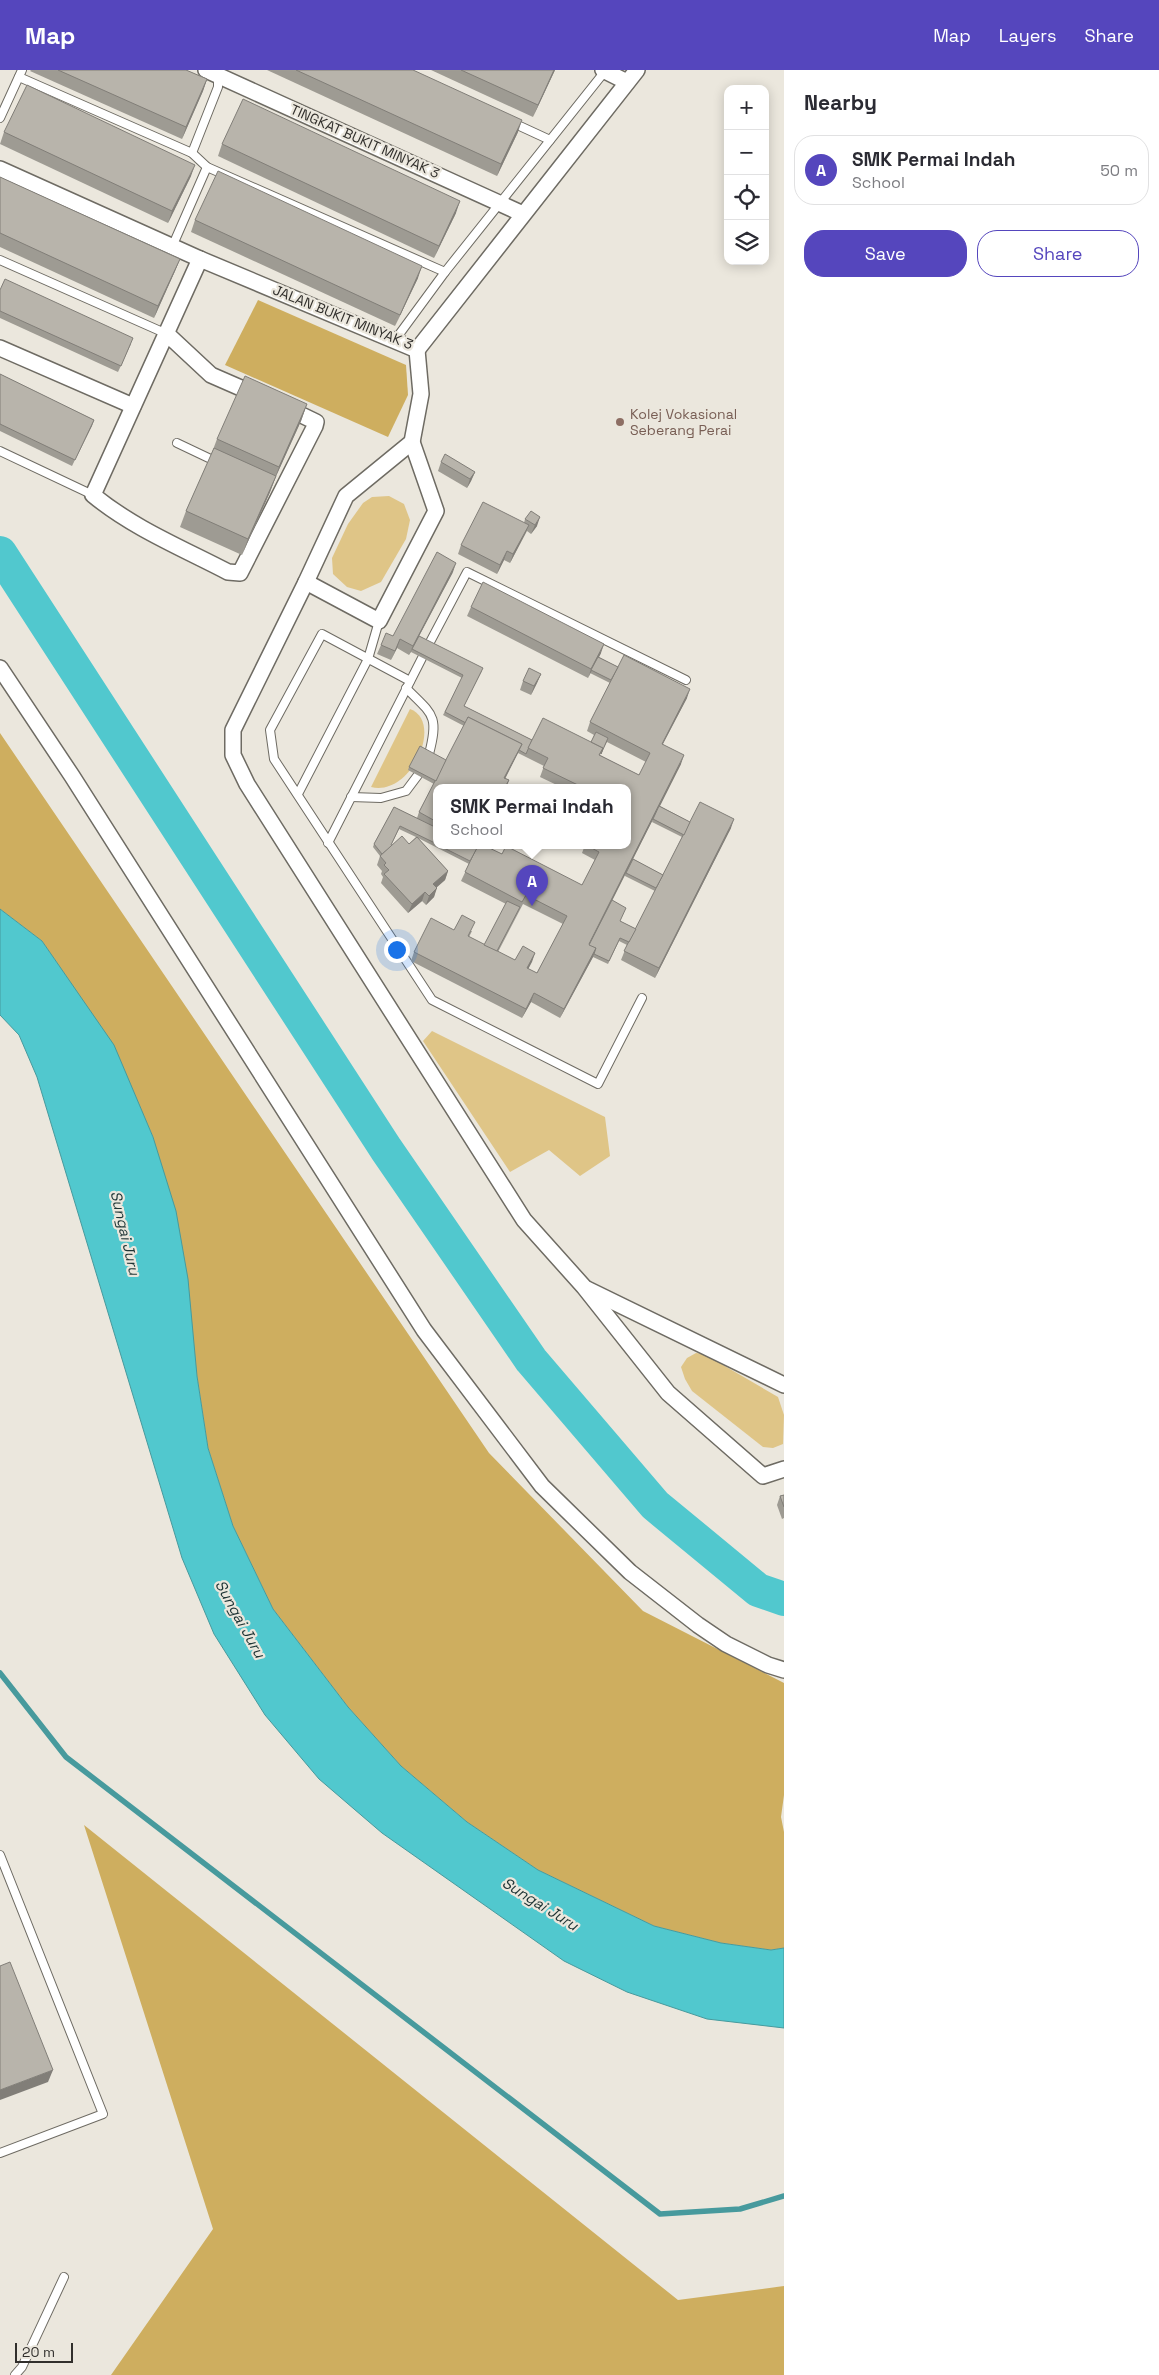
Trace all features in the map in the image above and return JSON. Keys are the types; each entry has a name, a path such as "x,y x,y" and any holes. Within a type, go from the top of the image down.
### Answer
{"street":[{"path":"605,70 632,76"},
{"name":"TINGKAT BUKIT MINYAK 3","path":"214,72 523,214"},
{"name":"JALAN BUKIT MINYAK 3","path":"0,169 172,247 417,350 632,76"},
{"path":"167,334 211,375 316,422 276,490 240,573 228,572 137,526 112,511 93,495 200,259"},
{"path":"0,348 133,406"},
{"path":"306,582 379,620 436,511 412,442 421,394 417,350"},
{"path":"412,442 346,496 233,730 233,755 246,784 524,1220 584,1287 668,1394 763,1476 784,1469"},
{"path":"0,668 72,776 424,1330 542,1486 630,1572 698,1626 726,1644 768,1665 784,1670"},
{"path":"584,1287 784,1385"}],"lane":[{"path":"395,340 445,272 605,70"},
{"path":"192,153 218,87 214,72"},
{"path":"0,118 20,73 192,153 207,166 445,272"},
{"path":"506,120 550,140"},
{"path":"172,247 207,166"},
{"path":"0,260 167,334"},
{"path":"177,443 228,468"},
{"path":"0,451 93,495"},
{"path":"429,644 467,572 686,680"},
{"path":"298,794 368,659 379,620"},
{"path":"429,754 436,729 430,712 408,685 368,659 322,634 270,730 274,759 432,1000 598,1084 642,998"},
{"path":"328,843 422,658"},
{"path":"351,797 381,798 406,791 418,775"},
{"path":"0,1855 103,2114 0,2153"},
{"path":"15,2375 22,2367 64,2277"}],"shaded area":[{"path":"258,300 406,365 408,395 388,437 225,365"},
{"path":"389,496 404,504 410,520 406,539 381,582 361,591 347,587 333,574 332,558 348,524 363,503 372,497"},
{"path":"410,709 420,716 424,728 419,756 410,770 399,781 386,787 371,787"},
{"path":"0,733 489,1453 643,1611 784,1683 784,1795 781,1817 784,1832 784,1948 771,1950 721,1943 654,1926 538,1870 467,1822 401,1766 348,1707 273,1609 233,1526 208,1448 197,1376 153,1137 113,1045 42,941 0,909"},
{"path":"432,1031 605,1117 610,1156 580,1176 549,1150 510,1172 423,1041"},
{"path":"696,1353 704,1354 778,1397 784,1415 783,1444 773,1448 763,1447 692,1391 681,1367 687,1358"},
{"path":"84,1825 678,2300 784,2286 784,2375 111,2375 213,2229"}],"water":[{"name":"Sungai Juru","path":"0,909 42,941 114,1045 153,1137 176,1211 188,1279 197,1376 208,1448 233,1526 273,1609 348,1707 401,1766 467,1822 538,1870 654,1926 721,1943 771,1950 784,1948 784,2028 707,2019 627,1992 564,1961 382,1833 319,1779 265,1715 214,1634 182,1558 37,1077 19,1035 0,1015"}],"building":[{"path":"58,70 186,70 207,79 186,127"},
{"path":"296,70 413,70 522,120 501,164"},
{"path":"461,70 554,70 538,105"},
{"path":"27,85 195,165 172,211 4,132"},
{"path":"243,99 460,201 439,246 222,144"},
{"path":"218,171 422,266 400,315 195,220"},
{"path":"0,177 180,259 158,306 0,233"},
{"path":"5,279 133,338 121,366 0,311 0,290"},
{"path":"0,374 94,420 75,460 0,424"},
{"path":"245,376 307,404 279,467 217,439"},
{"path":"214,448 276,476 248,539 186,511"},
{"path":"445,454 475,472 470,479 441,462"},
{"path":"483,502 529,525 513,554 507,551 500,565 461,545"},
{"path":"531,511 540,517 535,525 525,519"},
{"path":"437,552 456,563 413,646 400,639 395,651 381,645 386,633 393,636"},
{"path":"483,582 604,644 591,669 471,607"},
{"path":"419,636 483,668 464,706 532,740 526,754 519,750 522,744 468,717 466,723 445,712 463,675 412,649"},
{"path":"624,655 690,689 662,744 684,755 589,944 596,948 564,1009 534,993 526,1009 414,952 431,918 454,930 462,915 475,922 468,936 515,960 523,946 535,953 527,968 537,973 567,916 526,895 522,902 465,872 476,849 491,849 502,854 504,849 512,849 582,885 599,852 593,849 631,849 631,784 576,784 543,768 548,758 528,748 543,718 603,748 599,755 639,775 650,753 590,722"},
{"path":"598,657 618,667 611,680 591,670"},
{"path":"529,668 541,674 534,686 523,681"},
{"path":"468,717 522,744 504,778 509,780 507,784 433,784"},
{"path":"596,732 608,738 601,754 603,748 591,742"},
{"path":"420,746 446,760 436,781 409,767"},
{"path":"433,785 433,820 419,812"},
{"path":"700,802 734,819 659,968 624,951"},
{"path":"659,806 690,822 684,835 653,819"},
{"path":"394,807 433,826 433,842 400,826 392,846 382,854 374,844"},
{"path":"402,836 409,844 417,837 448,871 433,884 437,888 429,896 425,892 412,904 384,874 389,870 384,865 386,863 380,856"},
{"path":"446,849 476,849 470,861"},
{"path":"633,859 663,875 656,888 626,873"},
{"path":"612,900 626,908 620,921 636,929 629,942 620,938 609,961 594,954 596,948 589,945"},
{"path":"507,901 520,907 497,951 484,945"},
{"path":"784,1495 784,1507 780,1496"},
{"path":"10,1962 53,2070 0,2090 0,1966"}],"waterway":[{"path":"0,553 386,1149 531,1360 655,1505 758,1590 784,1599"},
{"path":"0,1673 66,1757 660,2214 740,2209 784,2196"}],"place":[{"name":"Kolej Vokasional Seberang Perai","path":"620,422"},
{"name":"SMK Permai Indah","path":"532,906"}]}
